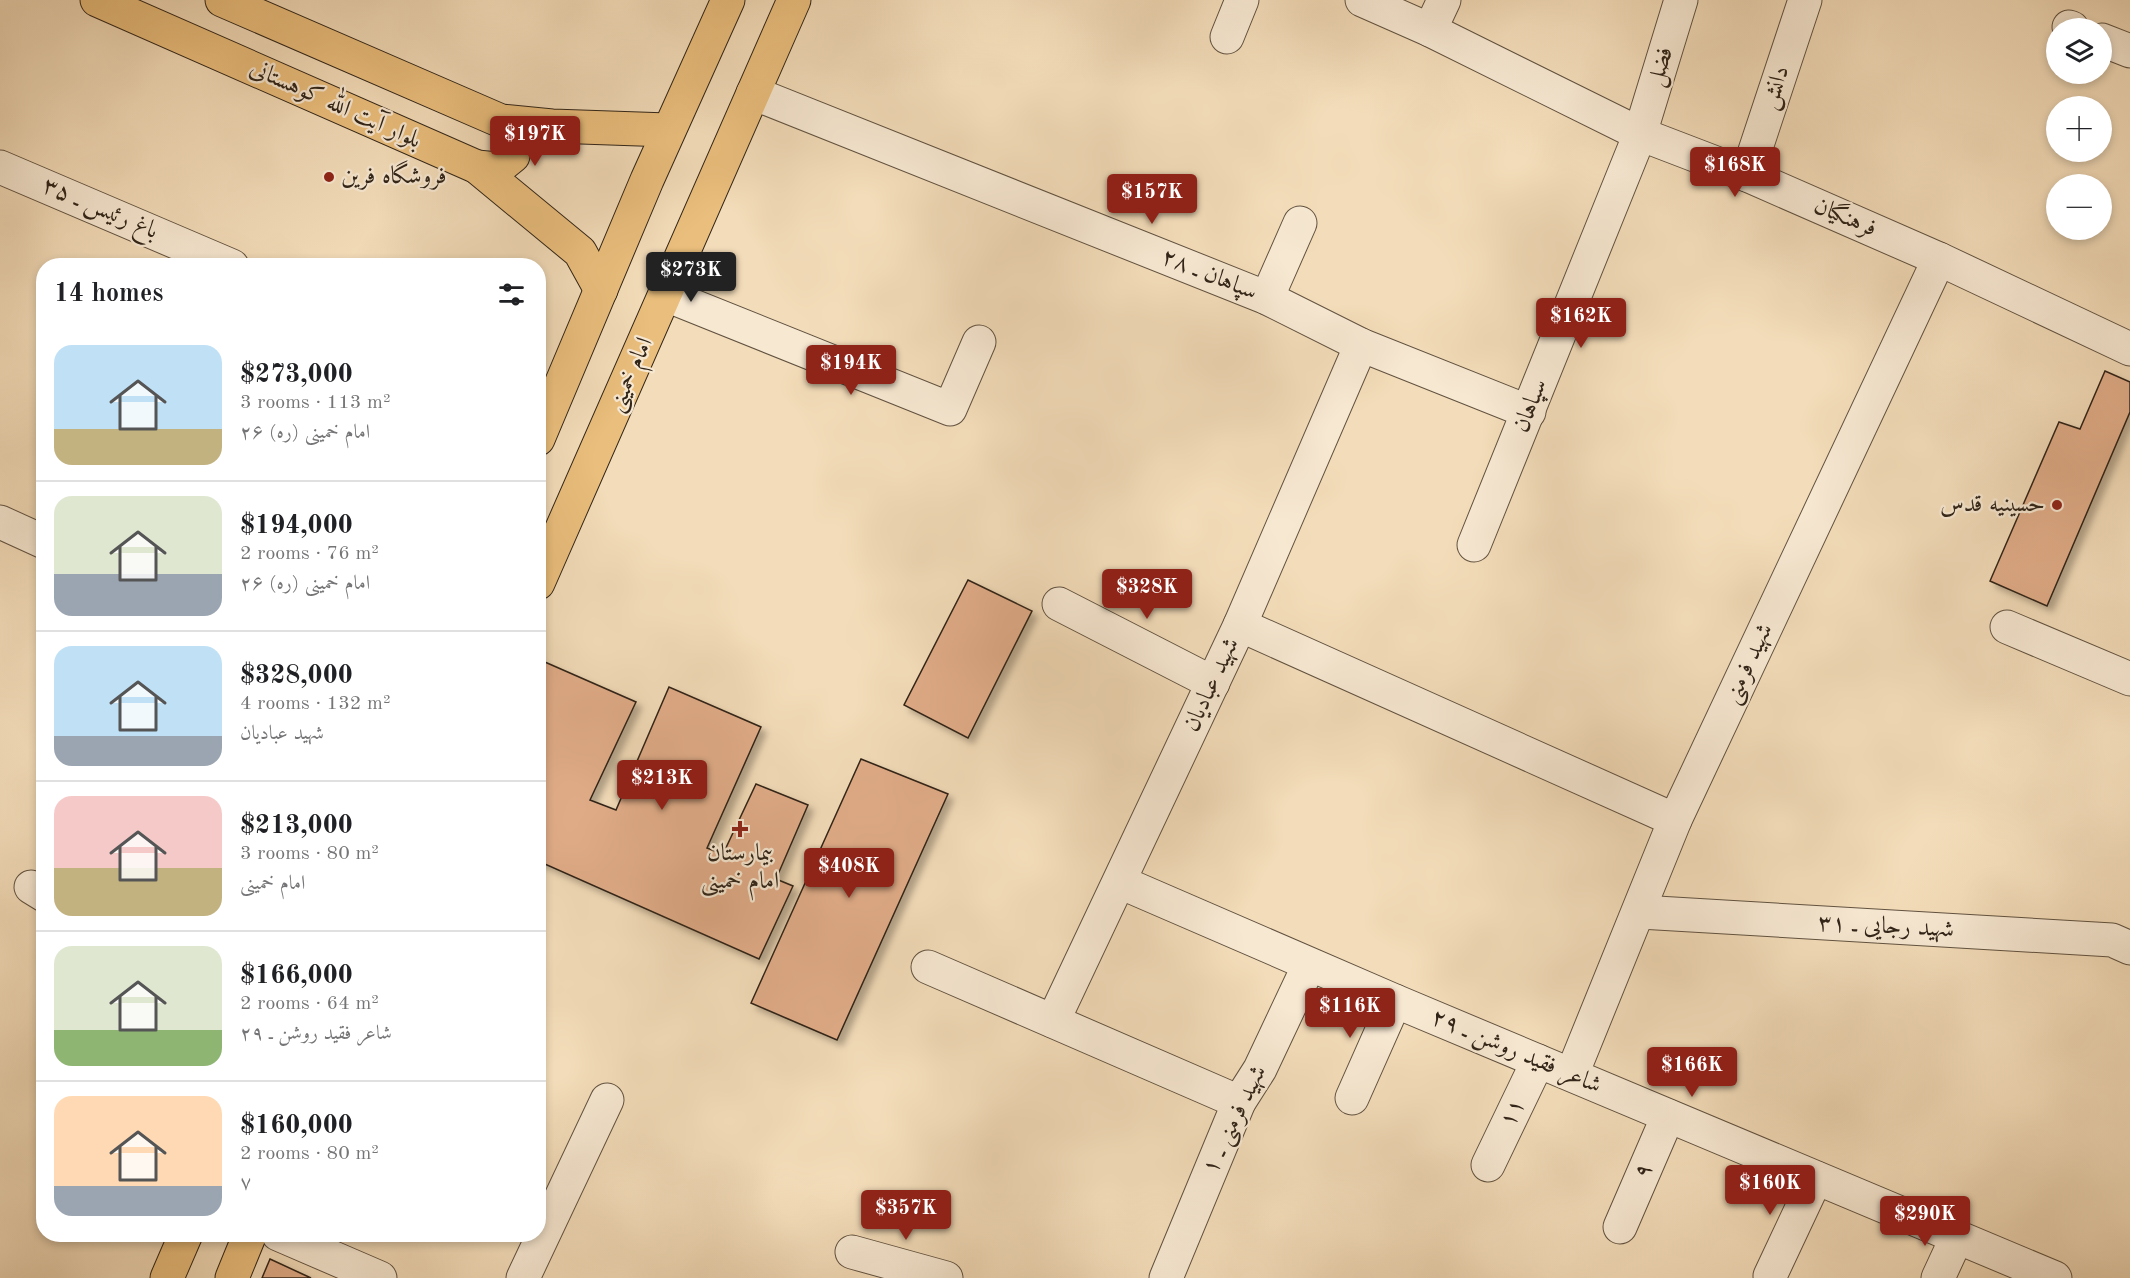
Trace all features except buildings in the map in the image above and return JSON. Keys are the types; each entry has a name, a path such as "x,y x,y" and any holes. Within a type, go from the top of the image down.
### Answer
{"main road":[{"name":"بلوار آیت الله کوهستانی","path":"97,0 477,167 580,252 601,290"},
{"path":"222,0 501,121 552,126 668,130"},
{"path":"546,399 601,290 668,130 728,0"},
{"name":"امام خمینی","path":"546,565 794,0"},
{"path":"477,167 497,169 513,156 514,135 501,121"},
{"path":"166,1278 182,1242"},
{"path":"232,1278 247,1242"}],"street":[{"path":"1227,37 1242,0"},
{"name":"فرهنگیان","path":"1362,0 1430,30 1640,134 1747,175 1939,259 2130,349"},
{"path":"1430,30 1444,0"},
{"name":"فضل","path":"1640,134 1681,0"},
{"name":"دانش","path":"1747,175 1805,0"},
{"path":"2112,44 2130,51"},
{"name":"سپاهان ـ ۲۸","path":"753,93 1267,298 1360,345 1529,412"},
{"name":"سپاهان","path":"1474,545 1640,134"},
{"name":"باغ رئیس ـ ۳۵","path":"0,167 213,258"},
{"path":"1267,298 1300,223"},
{"name":"شهید فرمنی","path":"1572,1074 1640,912 1675,820 1939,259"},
{"path":"666,295 950,409 979,342"},
{"name":"شهید عبادیان","path":"1053,1021 1240,626 1360,345"},
{"path":"0,522 36,538"},
{"path":"1059,604 1213,683"},
{"path":"1240,626 1675,820"},
{"path":"2007,627 2130,679"},
{"name":"شاعر فقید روشن ـ ۲۹","path":"1120,882 1309,965 2055,1278"},
{"name":"شهید رجایی ـ ۳۱","path":"1640,912 2112,940 2130,948"},
{"name":"شهید فرمنی ـ ۱","path":"1166,1278 1239,1102 1260,1069 1309,965"},
{"path":"928,967 1239,1102"},
{"path":"1352,1098 1395,1001"},
{"name":"۱۱","path":"1488,1165 1538,1061"},
{"path":"546,1229 607,1100"},
{"name":"۹","path":"1620,1227 1668,1116"},
{"path":"1770,1276 1816,1178"},
{"path":"1938,1278 1957,1237"},
{"path":"297,1242 380,1278"},
{"path":"523,1278 540,1242"},
{"path":"852,1252 946,1278"}],"place":[{"name":"فروشگاه فرین","path":"329,177"},
{"name":"حسینیه قدس","path":"2057,505"},
{"name":"بیمارستان امام خمینی","path":"740,829"}]}
